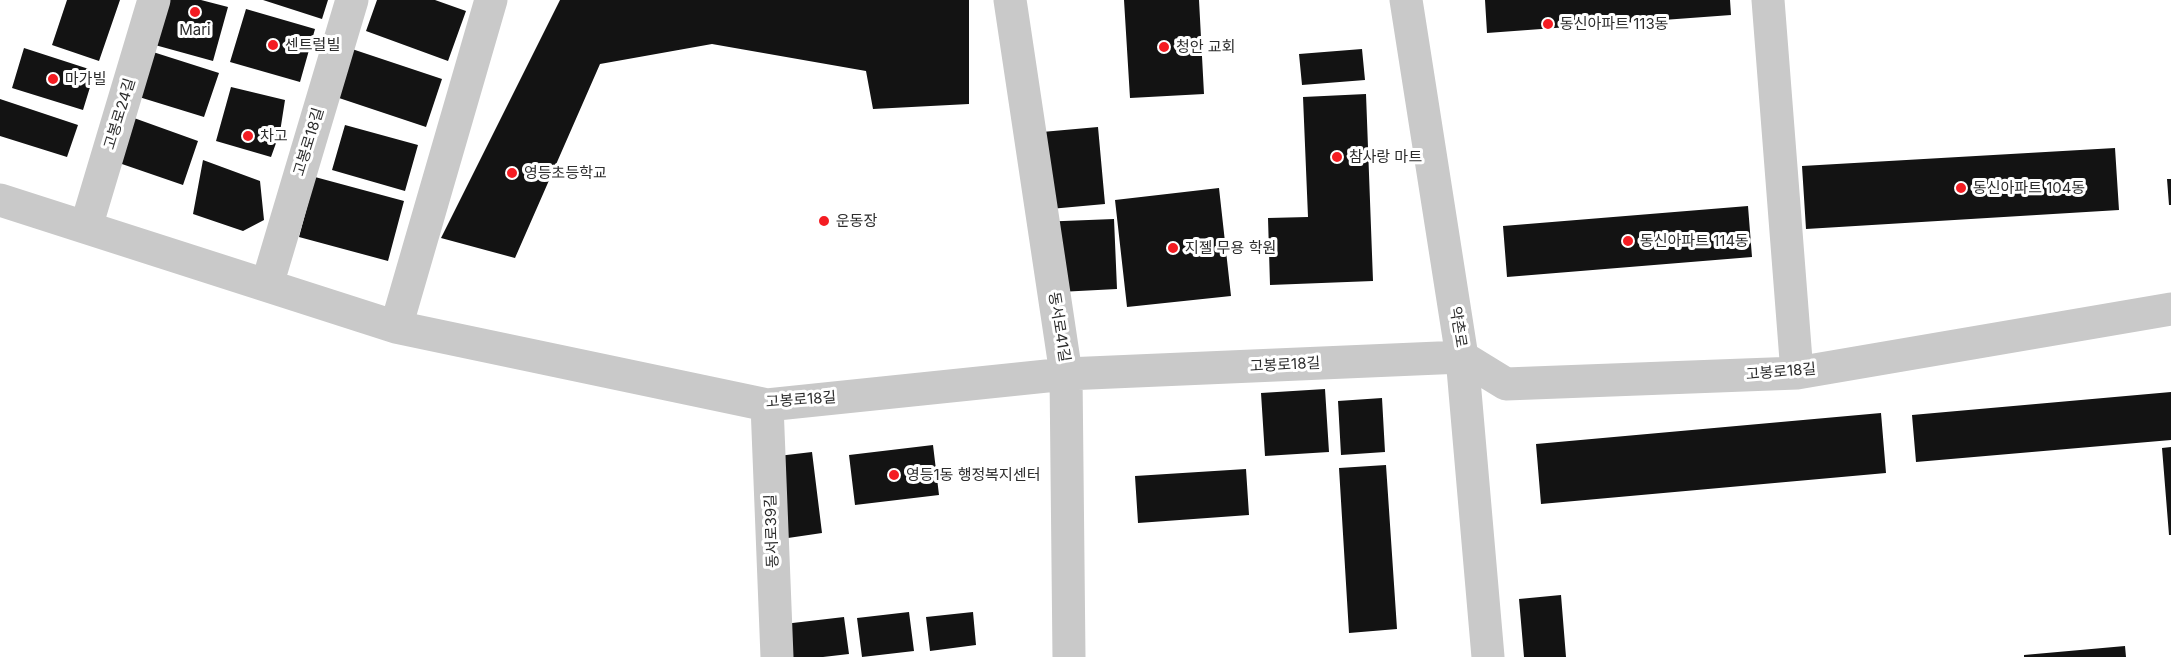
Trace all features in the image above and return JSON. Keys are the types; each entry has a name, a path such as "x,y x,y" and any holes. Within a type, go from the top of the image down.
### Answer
{"street":[{"name":"고봉로24길","path":"86,227 154,0"},
{"name":"고봉로18길","path":"267,285 352,0"},
{"path":"396,327 491,0"},
{"name":"동서로41길","path":"1010,0 1066,374 1069,657"},
{"name":"약촌로","path":"1406,0 1462,357 1488,657"},
{"path":"1768,0 1797,373"},
{"name":"고봉로18길","path":"0,200 396,327 767,405 1066,374 1462,357 1506,384 1797,373 2171,309"},
{"name":"동서로39길","path":"767,405 777,657"}],"building":[{"path":"67,0 120,0 99,61 52,45"},
{"path":"168,0 201,0 228,7 213,61 155,45"},
{"path":"263,0 328,0 322,19"},
{"path":"377,0 435,0 466,11 448,61 366,31"},
{"name":"영등초등학교","path":"560,0 969,0 969,104 873,109 866,71 712,44 600,64 515,258 441,238"},
{"name":"청안 교회","path":"1124,0 1199,0 1204,94 1130,98"},
{"name":"동신아파트 113동","path":"1485,0 1730,0 1731,15 1487,33"},
{"name":"센트럴빌","path":"246,9 315,29 300,82 230,62"},
{"name":"마가빌","path":"24,48 95,71 83,110 12,88"},
{"path":"352,49 442,79 426,127 336,97"},
{"path":"1362,49 1365,80 1302,85 1299,54"},
{"path":"153,52 219,73 204,117 139,97"},
{"path":"231,87 285,100 280,132 271,157 216,141"},
{"name":"참사랑 마트","path":"1366,94 1373,281 1270,285 1268,218 1308,217 1303,97"},
{"path":"0,99 78,125 67,157 0,136"},
{"path":"134,118 198,141 183,185 119,163"},
{"path":"345,125 418,145 405,191 332,170"},
{"path":"1098,127 1105,204 1050,209 1042,132"},
{"name":"동신아파트 104동","path":"2115,148 2119,210 1806,229 1802,166"},
{"path":"203,160 260,181 264,220 243,231 193,214"},
{"path":"315,177 404,201 388,261 299,237"},
{"path":"2167,179 2171,179 2171,205 2169,205"},
{"name":"지젤 무용 학원","path":"1219,188 1231,296 1127,307 1115,200"},
{"name":"동신아파트 114동","path":"1748,206 1752,257 1507,277 1503,226"},
{"path":"1114,219 1117,289 1040,293 1038,222"},
{"path":"1325,389 1329,452 1265,456 1261,393"},
{"path":"2171,392 2171,440 1916,462 1912,415"},
{"path":"1382,398 1385,452 1341,455 1338,401"},
{"path":"1881,413 1886,473 1541,504 1536,444"},
{"name":"영등1동 행정복지센터","path":"933,445 939,495 855,505 849,455"},
{"path":"2171,447 2171,535 2169,535 2162,448"},
{"path":"812,452 822,533 788,538 778,456"},
{"path":"1386,465 1397,629 1349,633 1339,468"},
{"path":"1246,469 1249,515 1138,523 1135,476"},
{"path":"1561,595 1566,657 1524,657 1519,599"},
{"path":"909,612 914,651 862,657 857,618"},
{"path":"973,612 976,645 930,651 926,617"},
{"path":"844,617 849,654 788,657 784,624"},
{"path":"2125,646 2126,657 2024,657 2024,655"}],"place":[{"name":"Mari","path":"195,12"},
{"name":"동신아파트 113동","path":"1548,24"},
{"name":"센트럴빌","path":"273,45"},
{"name":"청안 교회","path":"1164,47"},
{"name":"마가빌","path":"53,79"},
{"name":"차고","path":"248,136"},
{"name":"참사랑 마트","path":"1337,157"},
{"name":"영등초등학교","path":"512,173"},
{"name":"동신아파트 104동","path":"1961,188"},
{"name":"운동장","path":"824,221"},
{"name":"동신아파트 114동","path":"1628,241"},
{"name":"지젤 무용 학원","path":"1173,248"},
{"name":"영등1동 행정복지센터","path":"894,475"}]}
